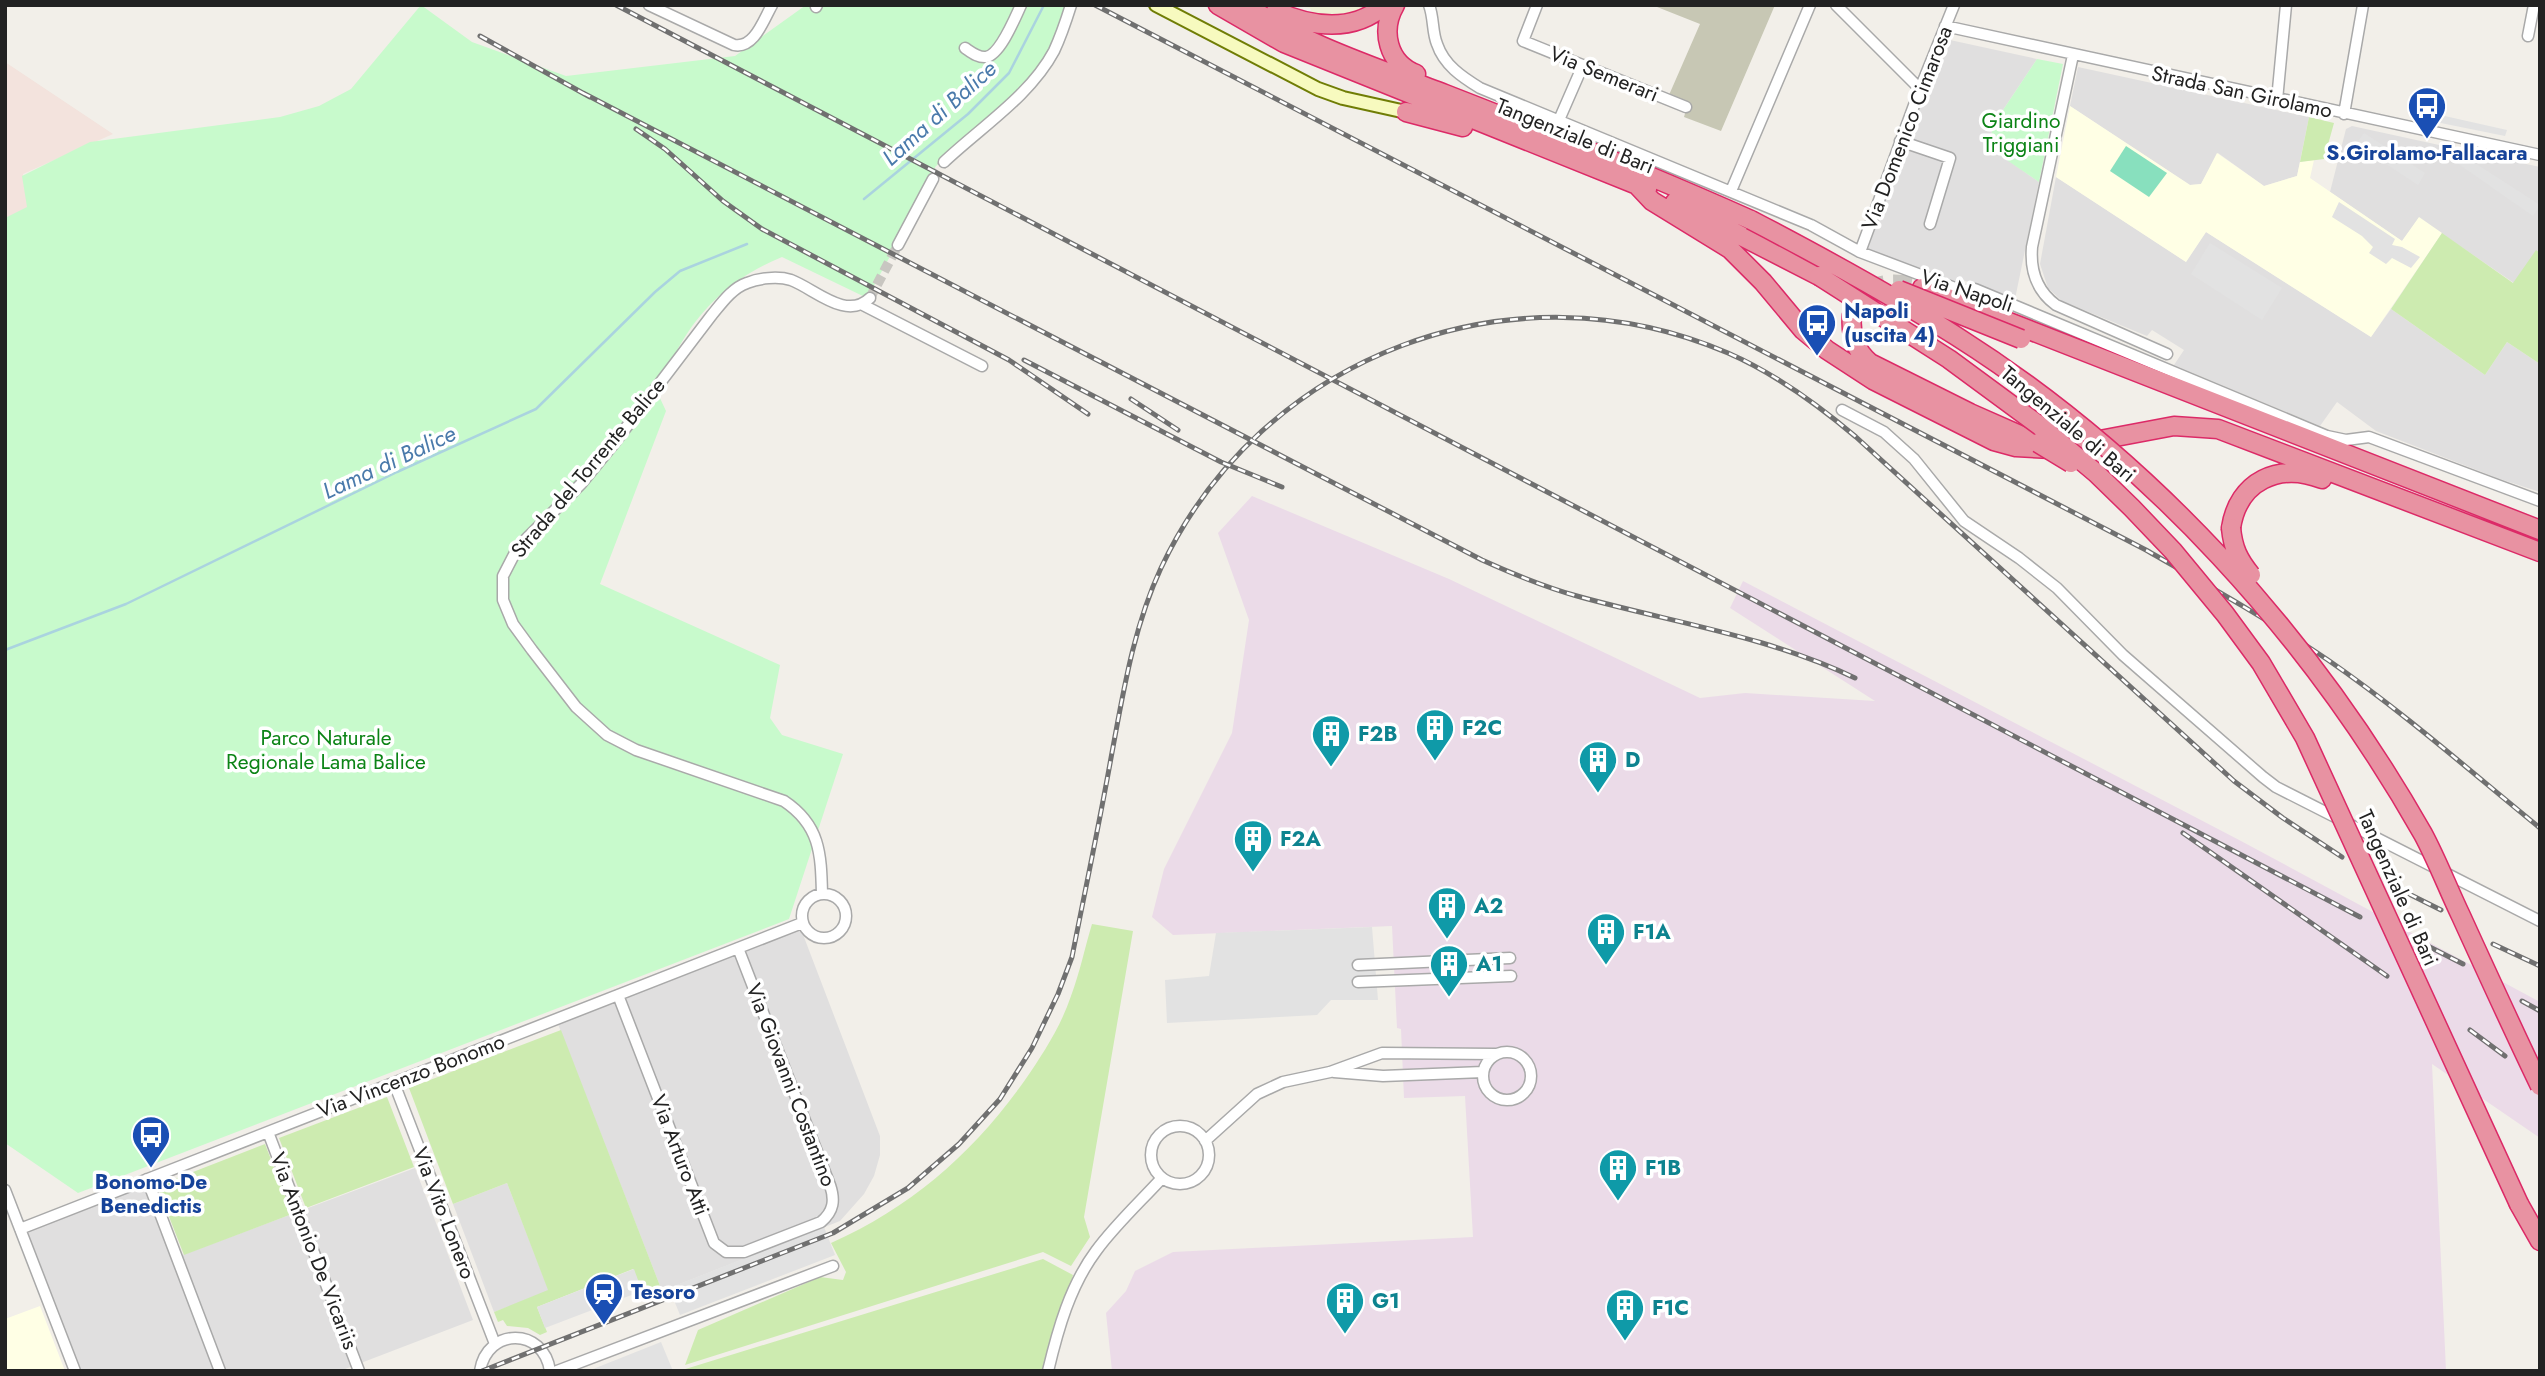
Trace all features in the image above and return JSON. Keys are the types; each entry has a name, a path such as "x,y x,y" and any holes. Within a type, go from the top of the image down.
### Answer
{"highway":[{"path":"1265,5 1297,20 1323,25 1359,21 1384,5"},
{"path":"1395,5 1387,26 1388,38 1395,59 1406,70 1554,127"},
{"name":"Tangenziale di Bari","path":"1231,8 1261,16 1323,45 1554,127 1620,162 1751,220 1828,260 1957,336 2047,401 2143,478 2221,556 2285,630 2347,713 2424,836 2540,1086"},
{"name":"Tangenziale di Bari","path":"1231,8 1284,43 1636,184 1719,223 1819,276 1993,390 2040,425 2132,508 2173,551 2225,614 2261,663 2305,738 2518,1204 2540,1241"},
{"path":"1406,112 1455,124 1513,146 1571,158"},
{"path":"1636,184 1652,201 1730,249 1763,282 1803,330 1827,350 1873,380 1994,441 2016,447 2052,449 2174,426 2218,429 2240,435 2540,552"},
{"path":"1751,220 1922,301 2485,521 2540,540"},
{"path":"1922,288 2540,530"},
{"path":"1852,315 1852,336 1858,349 1870,363 1970,413 2038,443 2065,459 2132,508"},
{"path":"2285,630 2281,610 2237,558 2232,544 2234,510 2243,495 2268,477 2301,472 2503,551 2540,562"}],"street":[{"path":"649,5 742,47 749,44 772,5"},
{"path":"965,48 979,57 989,57 997,51 1021,5"},
{"path":"944,162 1034,79 1053,52 1071,5"},
{"path":"1156,5 1318,89 1343,98 1406,112"},
{"name":"Via Napoli","path":"1429,5 1436,44 1445,61 1460,76 1554,127 1731,191 1811,225 1860,251 1963,291 1975,289 2327,436 2346,440 2369,438 2540,501"},
{"name":"Via Napoli","path":"1434,23 1438,5"},
{"name":"Via Semerari","path":"1537,5 1523,41 1686,107"},
{"path":"1731,191 1810,5"},
{"path":"1836,5 1920,89"},
{"name":"Via Domenico Cimarosa","path":"1860,251 1954,5"},
{"path":"2277,100 2286,5"},
{"path":"2344,114 2363,5"},
{"path":"2528,36 2534,5"},
{"name":"Strada San Girolamo","path":"1945,26 2540,155"},
{"path":"2073,55 2032,247 2033,272 2046,298 2056,305 2167,354"},
{"path":"1554,127 1583,65"},
{"path":"1900,141 1950,158 1930,224"},
{"path":"898,245 933,179"},
{"name":"Strada del Torrente Balice","path":"822,894 821,870 813,828 800,812 784,801 636,750 607,735 576,707 513,624 503,600 502,587 509,562 518,548 589,474 710,316 731,293 746,283 772,278 789,280 846,307 866,302 982,366"},
{"path":"1842,410 1884,432 1914,459 1964,521 2019,558 2057,588 2123,655 2276,787 2540,921"},
{"path":"822,894 836,898 846,910 845,926 834,937 818,938 811,935 802,923 805,904 815,895 822,894"},
{"name":"Via Vincenzo Bonomo","path":"20,1229 802,923"},
{"name":"Via Giovanni Costantino","path":"738,948 833,1194 834,1204 827,1217 785,1236"},
{"path":"1358,965 1510,958"},
{"path":"1358,982 1511,976"},
{"name":"Via Arturo Atti","path":"618,995 714,1243 726,1252 734,1254 785,1236"},
{"path":"1205,1142 1257,1094 1283,1082 1330,1072 1382,1053 1495,1054 1508,1051 1522,1056 1531,1070 1532,1078 1528,1089 1517,1098 1496,1098 1486,1089 1483,1072 1485,1065 1495,1054"},
{"path":"1330,1072 1384,1076 1483,1072"},
{"name":"Via Vito Lonero","path":"394,1083 495,1344"},
{"path":"1182,1126 1199,1134 1205,1142 1209,1157 1204,1172 1192,1182 1176,1184 1162,1178 1156,1171 1151,1154 1157,1137 1164,1131 1182,1126"},
{"name":"Via Antonio De Vicariis","path":"268,1132 359,1371"},
{"path":"1048,1371 1058,1328 1080,1277 1097,1250 1162,1178"},
{"path":"147,1179 220,1371"},
{"path":"5,1190 75,1371"},
{"path":"557,1371 833,1266"},
{"path":"480,1371 482,1359 495,1344 506,1339 527,1340 544,1353 550,1371"}],"shaded area":[{"path":"1293,5 1377,5 1359,16 1314,16 1310,8"},
{"path":"1652,5 1775,5 1721,131 1684,117 1688,103 1669,95 1700,24"},
{"path":"1950,40 2037,59 1993,125 1989,147 2039,182 2015,299 1963,280 1961,289 1867,252 1922,95 1927,97"},
{"path":"5,62 113,134 23,174 29,219 5,230"},
{"path":"2078,67 2309,117 2297,176 2264,186 2218,153 2201,184 2190,185 2070,106"},
{"path":"2070,106 2190,185 2201,184 2217,153 2264,186 2297,176 2300,162 2314,160 2310,178 2402,241 2419,217 2442,233 2371,337 2206,232 2186,262 2056,177"},
{"path":"2418,110 2507,130 2505,136 2416,118"},
{"path":"2352,126 2540,167 2540,253 2536,251 2514,283 2419,218 2402,241 2330,192 2346,129"},
{"path":"2364,133 2425,173 2418,185 2356,144"},
{"path":"2453,149 2540,205 2533,216 2450,158"},
{"path":"2056,177 2186,262 2206,232 2371,337 2391,309 2485,375 2507,342 2540,364 2540,492 2376,431 2337,402 2320,426 2174,365 2184,350 2152,330 2147,336 2062,301 2048,288 2040,264"},
{"path":"2339,202 2395,239 2392,245 2402,247 2420,257 2411,268 2392,258 2386,264 2369,253 2373,247 2362,236 2332,217"},
{"path":"2210,243 2282,288 2262,320 2191,274"},
{"path":"1252,496 1449,579 1700,698 1745,693 1875,701 1730,608 1743,581 2241,841 2540,1002 2540,1138 2432,1064 2446,1371 1112,1371 1106,1313 1126,1291 1135,1271 1173,1252 1473,1237 1465,1096 1404,1098 1401,1029 1397,1028 1392,926 1173,935 1152,917 1164,869 1232,733 1249,620 1218,533"},
{"path":"799,924 880,1136 880,1155 874,1176 864,1194 840,1221 662,1291 556,1019"},
{"path":"1372,927 1378,1000 1331,1000 1317,1015 1167,1023 1165,980 1209,976 1216,933"},
{"path":"415,1168 473,1320 340,1371 75,1371 20,1229 147,1179 177,1257"},
{"path":"507,1183 549,1291 494,1312 453,1204"},
{"path":"824,1227 835,1255 680,1315 669,1288"},
{"path":"634,1269 642,1291 545,1328 537,1307"},
{"path":"40,1306 65,1371 5,1371 5,1319"},
{"path":"661,1342 673,1371 588,1371"}],"green space":[{"name":"Parco Naturale Regionale Lama Balice","path":"421,5 472,42 566,76 735,56 806,5 1068,5 1058,38 1030,81 975,138 936,166 928,178 910,224 867,298 782,257 738,281 703,313 676,353 659,396 666,411 600,584 780,665 770,718 782,735 843,754 789,919 78,1193 5,1143 5,218 27,207 22,176 90,142 280,117 319,106 351,89"},
{"name":"Giardino Triggiani","path":"2037,59 2063,64 2039,182 1989,148 1993,125"},
{"path":"2309,117 2334,123 2324,159 2300,162"},
{"path":"2126,146 2167,173 2149,197 2110,171"},
{"path":"2442,233 2513,283 2536,250 2540,253 2540,364 2507,342 2485,375 2391,309"},
{"path":"1092,924 1133,931 1084,1217 1090,1237 1071,1266 1043,1252 685,1365 698,1330 820,1277 843,1280 846,1272 831,1243 889,1212 915,1194 962,1154 984,1131 1025,1080 1057,1029 1074,987"},
{"path":"561,1030 662,1291 645,1298 633,1269 537,1307 547,1332 540,1335 528,1328 507,1326 503,1320 498,1322 494,1312 548,1290 507,1183 453,1204 409,1088"},
{"path":"387,1097 414,1167 306,1208 279,1138"},
{"path":"265,1144 292,1214 184,1255 157,1186"},
{"path":"1043,1259 1073,1275 1045,1371 679,1371"}],"waterway":[{"name":"Lama di Balice","path":"864,199 968,114 1009,73 1044,5"},
{"name":"Lama di Balice","path":"5,650 126,604 397,472 536,409 655,292 680,271 747,244"}],"tunnel":[{"path":"933,179 944,162"},
{"path":"870,298 898,245"},
{"path":"1853,313 1857,302 1871,288 1890,284 1922,288"}],"railway":[{"path":"616,5 2360,917"},
{"path":"1095,5 2146,550 2261,617 2328,660 2409,721 2540,828"},
{"path":"480,36 590,97"},
{"path":"583,93 1482,560 1565,592 1788,651 1855,678"},
{"path":"636,129 665,149 723,201 762,229 1009,360 1088,414"},
{"path":"482,1371 833,1233 908,1188 959,1144 1000,1099 1032,1048 1058,994 1072,957 1120,710 1143,614 1161,568 1205,494 1262,431 1328,382 1401,346 1480,324 1563,317 1646,327 1728,353 1763,370 1811,401 1856,437 2234,781 2342,857"},
{"path":"1024,360 1221,462 1282,487"},
{"path":"1131,399 1178,430"},
{"path":"2183,833 2387,976"},
{"path":"2395,887 2441,910"},
{"path":"2422,943 2463,964"},
{"path":"2493,944 2540,966"},
{"path":"2522,1001 2540,1011"},
{"path":"2470,1030 2505,1056"}],"place":[{"name":"S.Girolamo-Fallacara","path":"2427,140"},
{"name":"Napoli (uscita 4)","path":"1817,357"},
{"name":"F2C","path":"1435,762"},
{"name":"F2B","path":"1331,768"},
{"name":"D","path":"1598,794"},
{"name":"F2A","path":"1253,873"},
{"name":"A2","path":"1447,940"},
{"name":"F1A","path":"1606,966"},
{"name":"A1","path":"1449,998"},
{"name":"Bonomo-De Benedictis","path":"151,1169"},
{"name":"F1B","path":"1618,1202"},
{"name":"Tesoro","path":"604,1326"},
{"name":"G1","path":"1345,1335"},
{"name":"F1C","path":"1625,1342"}]}
